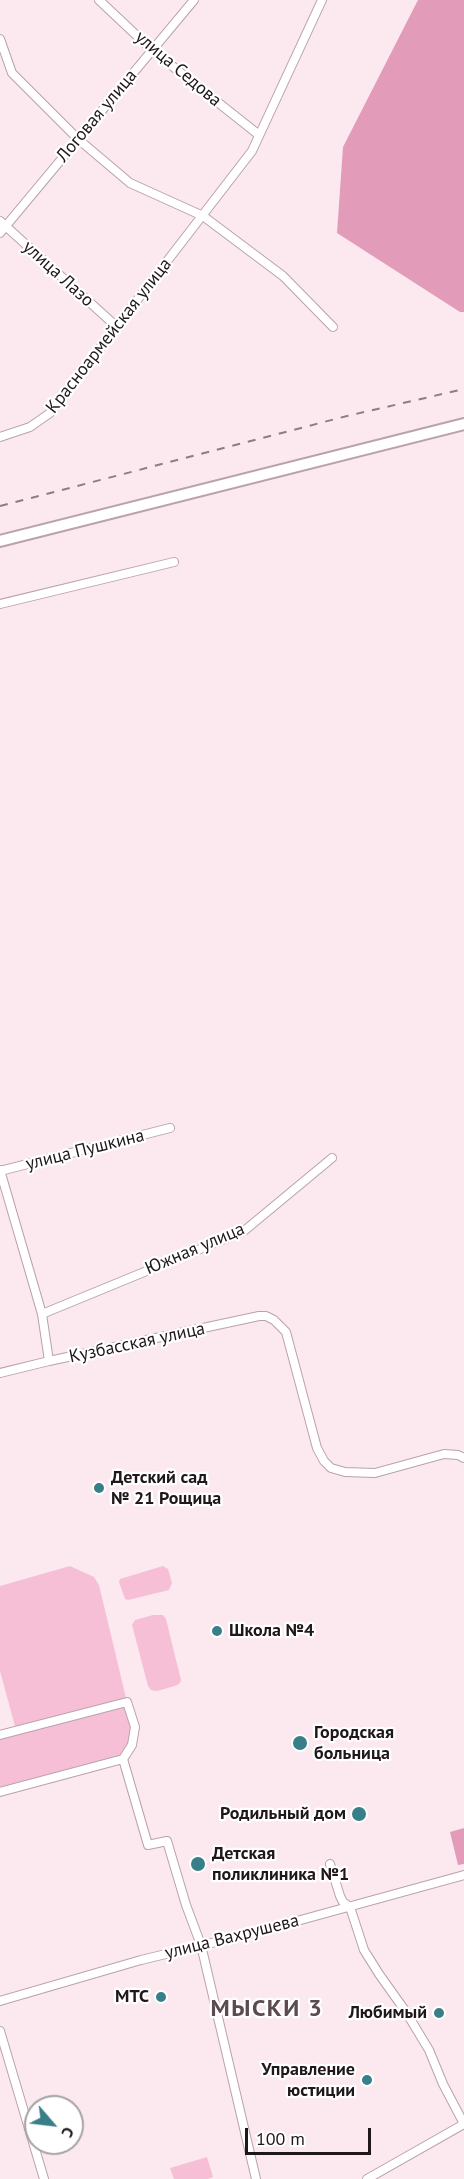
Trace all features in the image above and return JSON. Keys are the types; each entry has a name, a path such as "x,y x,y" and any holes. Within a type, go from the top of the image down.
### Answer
{"street":[{"name":"улица Седова","path":"99,0 152,50 260,135"},
{"name":"Логовая улица","path":"2,227 194,0"},
{"name":"Красноармейская улица","path":"0,437 30,428 50,413 252,151 322,0"},
{"path":"0,39 3,55 12,74 78,139 130,183 203,216 283,276 333,327"},
{"name":"улица Лазо","path":"2,227 117,327"},
{"path":"0,541 464,424"},
{"path":"0,604 174,562"},
{"name":"улица Пушкина","path":"49,1361 42,1314 0,1170 170,1128"},
{"name":"Южная улица","path":"42,1314 244,1231 332,1158"},
{"name":"Кузбасская улица","path":"0,1373 259,1316 274,1320 283,1328 288,1338 316,1448 331,1468 345,1472 375,1473 444,1454 464,1458"},
{"path":"0,1735 127,1702 135,1727 132,1745 123,1759 0,1792"},
{"path":"123,1759 148,1845 167,1841 186,1905 201,1945 256,2179"},
{"path":"330,1864 340,1896 343,1902 350,1907 364,1950 429,2050 443,2084 464,2124 367,2179"},
{"name":"улица Вахрушева","path":"0,2001 464,1875"},
{"path":"0,2031 44,2179"}],"shaded area":[{"path":"418,0 464,0 464,312 460,312 337,233 343,147"},
{"path":"70,1566 94,1577 99,1585 135,1727 123,1759 0,1792 0,1735 16,1730 0,1671 0,1586"},
{"path":"163,1566 168,1569 172,1583 169,1590 125,1599 120,1579"},
{"path":"163,1615 166,1619 181,1680 175,1686 157,1691 151,1690 148,1686 132,1625 135,1620"},
{"path":"464,1828 464,1864 458,1865 450,1832"},
{"path":"207,2157 213,2177 174,2179 170,2168"}],"railway":[{"path":"0,506 347,416 464,389"}],"place":[{"name":"Детский сад № 21 Рощица","path":"99,1488"},
{"name":"Школа №4","path":"217,1631"},
{"name":"Городская больница","path":"300,1743"},
{"name":"Родильный дом","path":"359,1814"},
{"name":"Детская поликлиника №1","path":"198,1864"},
{"name":"МТС","path":"161,1997"},
{"name":"Любимый","path":"439,2013"},
{"name":"Управление юстиции","path":"367,2080"}],"district":[{"name":"МЫСКИ 3","path":"267,2009"}]}
